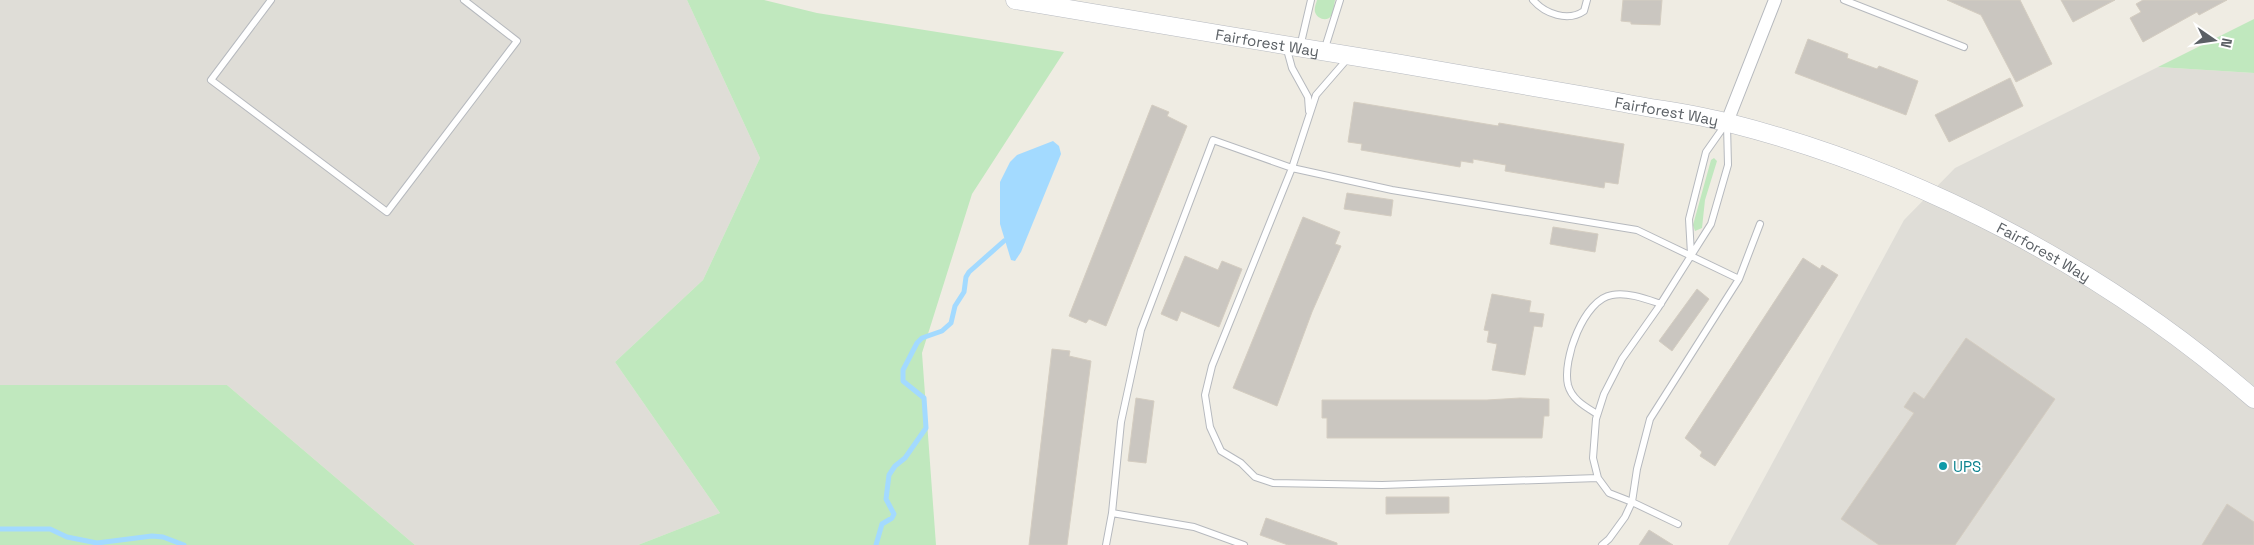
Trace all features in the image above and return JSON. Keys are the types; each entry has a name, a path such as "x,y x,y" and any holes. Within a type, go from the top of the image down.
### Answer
{"main road":[{"name":"Fairforest Way","path":"1015,0 1494,79 1727,122 1822,151 1915,186 2019,236 2077,270 2174,335 2220,369 2254,399"}],"street":[{"path":"1727,122 1775,0"}],"lane":[{"path":"271,0 211,80 387,212 517,42 464,0"},
{"path":"1310,115 1308,97 1292,68 1293,46 1311,0"},
{"path":"1324,52 1340,0"},
{"path":"1533,0 1547,11 1565,16 1574,16 1584,11 1587,0"},
{"path":"1844,0 1964,48"},
{"path":"1350,56 1316,94 1292,168 1212,366 1205,394 1210,427 1221,451 1241,463 1255,478 1273,483 1382,484 1598,478"},
{"path":"1691,255 1689,219 1706,152 1727,122"},
{"path":"1678,524 1609,493 1598,478 1593,458 1597,414 1604,394 1622,359 1661,304 1711,224 1728,165 1727,122"},
{"path":"1106,545 1112,513 1121,422 1141,330 1213,140 1292,168 1392,190 1638,230 1740,279"},
{"path":"1602,545 1609,539 1624,518 1632,502 1637,469 1650,419 1740,279 1760,224"},
{"path":"1597,414 1578,402 1568,386 1568,359 1576,334 1596,302 1611,295 1634,296 1661,304"},
{"path":"1112,513 1194,527 1244,545"}],"shaded area":[{"path":"0,0 687,0 760,158 703,280 615,362 720,513 638,545 415,545 227,385 0,385"},
{"path":"2158,67 2254,73 2254,545 1728,545 1904,220 1955,168"}],"green space":[{"path":"687,0 764,0 817,13 1064,52 972,194 922,353 936,545 638,545 720,513 615,362 703,280 760,158"},
{"path":"1317,0 1335,0 1333,13 1329,18 1322,19 1316,14"},
{"path":"2254,19 2254,73 2158,67"},
{"path":"1714,158 1717,161 1705,200 1702,228 1695,231 1693,225 1711,160"},
{"path":"0,385 227,385 415,545 0,545"}],"water":[{"path":"1053,141 1059,146 1061,154 1021,252 1015,261 1011,260 1000,224 1000,182 1010,162 1017,155"}],"building":[{"path":"1623,0 1662,0 1660,25 1631,24 1631,22 1621,21"},
{"path":"1947,0 2020,0 2052,64 2016,82 1981,15"},
{"path":"2061,0 2115,0 2073,22"},
{"path":"2143,0 2227,0 2199,15 2197,12 2143,42 2130,18 2141,12 2136,4"},
{"path":"1808,39 1848,54 1847,58 1877,69 1879,66 1918,81 1906,115 1795,73"},
{"path":"2010,78 2023,106 1949,142 1935,115"},
{"path":"1354,102 1498,126 1499,123 1624,144 1618,184 1605,182 1604,188 1505,171 1506,165 1473,159 1473,163 1461,161 1460,167 1361,150 1362,144 1348,142"},
{"path":"1152,105 1169,112 1167,116 1187,126 1106,326 1089,319 1086,323 1069,316"},
{"path":"1347,193 1393,200 1391,216 1344,209"},
{"path":"1303,217 1340,232 1335,244 1341,246 1312,312 1277,406 1233,388"},
{"path":"1553,227 1598,234 1595,252 1550,244"},
{"path":"1185,256 1218,270 1222,261 1242,269 1219,327 1181,311 1177,321 1161,314"},
{"path":"1803,258 1820,269 1822,265 1838,275 1715,466 1700,456 1702,452 1685,438"},
{"path":"1697,289 1709,299 1672,351 1659,341"},
{"path":"1492,294 1531,301 1529,312 1544,314 1542,327 1534,326 1525,375 1492,370 1497,344 1487,342 1489,331 1484,330"},
{"name":"UPS","path":"1966,338 2055,399 1955,545 1879,545 1841,519 1914,413 1904,407 1914,392 1924,399"},
{"path":"1052,349 1070,351 1069,356 1091,361 1067,545 1029,545"},
{"path":"1136,398 1154,401 1146,463 1128,461"},
{"path":"1549,399 1549,416 1544,416 1542,438 1327,438 1327,418 1322,418 1322,400 1487,400"},
{"path":"1386,497 1449,497 1449,513 1386,514"},
{"path":"2227,504 2254,522 2254,545 2202,545"},
{"path":"1266,518 1337,543 1337,545 1288,545 1260,535"},
{"path":"1649,530 1673,545 1639,545"}],"waterway":[{"path":"876,545 882,524 892,518 894,514 886,499 889,475 895,466 905,458 926,428 924,398 903,381 903,370 917,343 922,338 942,331 951,323 955,306 964,292 966,277 969,272 1004,241"},
{"path":"0,529 50,529 67,537 97,543 152,536 163,537 184,545"}],"place":[{"name":"UPS","path":"1943,466"}]}
